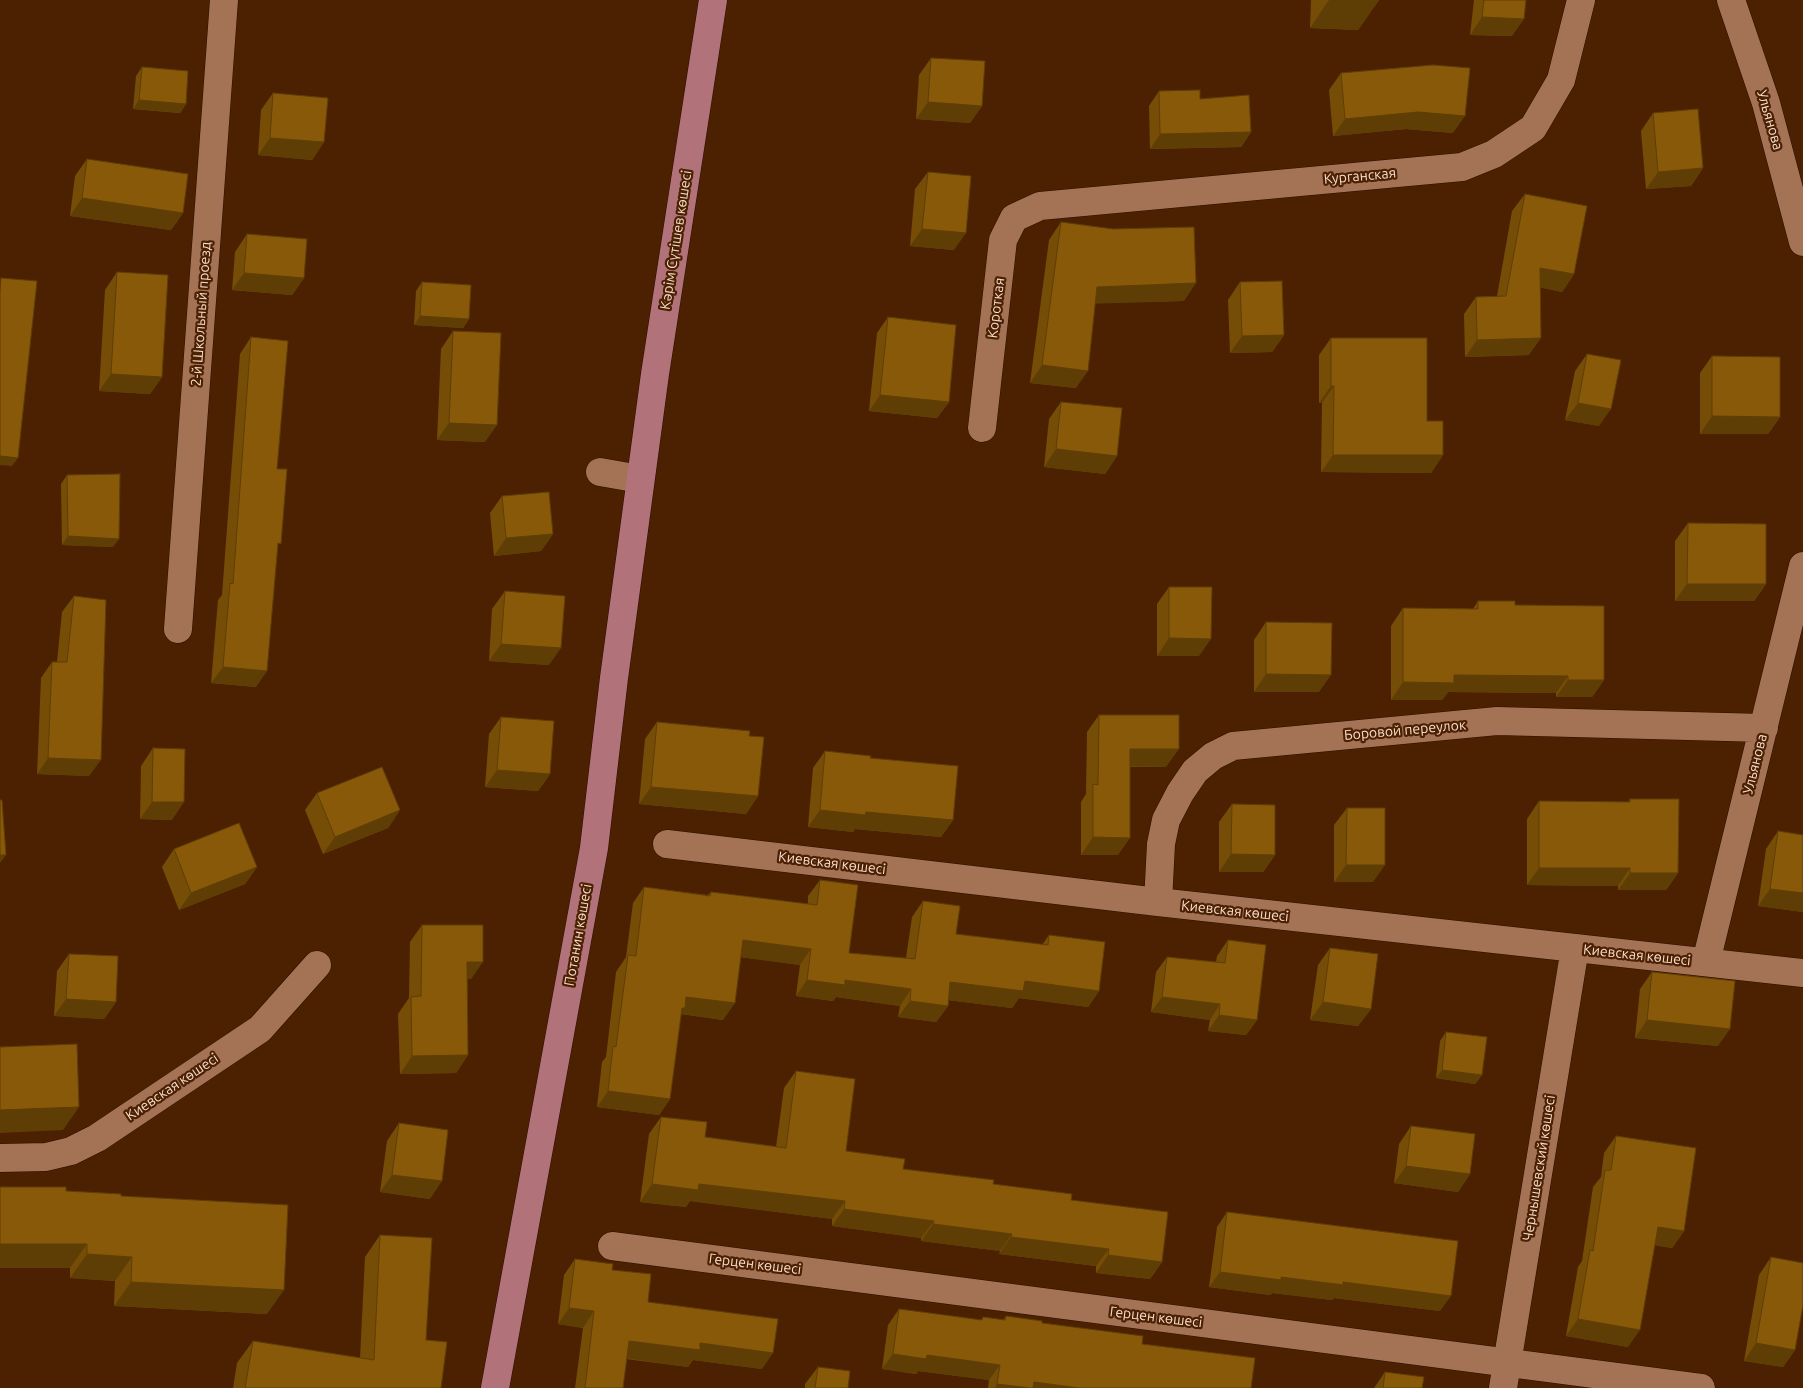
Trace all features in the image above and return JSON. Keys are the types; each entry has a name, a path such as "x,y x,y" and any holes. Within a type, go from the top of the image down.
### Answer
{"main road":[{"name":"Кәрім Сүтішев көшесі","path":"640,479 654,374 713,0"},
{"name":"Потанин көшесі","path":"496,1388 594,848 640,479"}],"street":[{"name":"2-й Школьный проезд","path":"178,629 224,0"},
{"name":"Курганская","path":"1040,206 1462,167 1494,154 1533,128 1561,80 1581,0"},
{"name":"Ульянова","path":"1731,0 1766,104 1803,242"},
{"name":"Короткая","path":"982,428 1003,240 1014,218 1040,206"},
{"path":"600,472 640,479"},
{"name":"Ульянова","path":"1706,962 1801,580"},
{"name":"Боровой переулок","path":"1158,902 1161,844 1166,820 1180,793 1195,771 1213,756 1233,746 1497,721 1764,728"},
{"name":"Киевская көшесі","path":"667,844 1158,902 1803,973"},
{"name":"Чернышевский көшесі","path":"1505,1375 1575,948"},
{"name":"Киевская көшесі","path":"0,1158 46,1157 71,1150 96,1138 260,1029 317,965"},
{"name":"Герцен көшесі","path":"612,1246 1505,1375 1700,1388"}],"building":[{"path":"1484,0 1526,0 1524,19 1482,17"},
{"path":"931,58 985,61 982,106 928,102"},
{"path":"1433,65 1470,68 1465,116 1418,112 1345,119 1341,73"},
{"path":"142,67 188,71 186,104 139,100"},
{"path":"1200,90 1200,99 1249,95 1251,132 1160,134 1159,91"},
{"path":"273,93 328,98 324,142 270,138"},
{"path":"1698,109 1703,168 1658,172 1653,113"},
{"path":"87,159 188,174 183,213 82,198"},
{"path":"928,172 971,176 966,233 922,229"},
{"path":"1525,194 1587,206 1574,274 1540,268 1541,338 1477,340 1476,297 1506,296"},
{"path":"1061,222 1113,229 1194,227 1196,283 1097,287 1088,371 1042,365"},
{"path":"247,234 307,239 304,278 244,273"},
{"path":"117,272 168,275 162,377 111,374"},
{"path":"1,278 37,281 18,458 0,456"},
{"path":"1282,281 1284,335 1242,336 1240,282"},
{"path":"422,282 471,285 469,319 420,316"},
{"path":"888,317 956,325 949,402 880,395"},
{"path":"453,331 501,333 497,425 449,423"},
{"path":"251,337 288,341 277,469 287,469 281,544 278,543 267,671 223,667 230,583 233,584"},
{"path":"1331,338 1427,338 1427,421 1443,421 1443,455 1333,455 1334,386 1331,386"},
{"path":"1587,354 1621,360 1611,409 1578,403"},
{"path":"1712,356 1780,357 1780,417 1712,416"},
{"path":"1061,402 1122,408 1117,456 1056,449"},
{"path":"120,474 119,539 68,536 67,475"},
{"path":"549,492 553,534 506,538 502,496"},
{"path":"1688,523 1766,524 1766,584 1687,584"},
{"path":"1169,587 1212,587 1211,639 1169,638"},
{"path":"505,591 565,596 561,648 501,644"},
{"path":"74,596 106,600 101,760 48,758 52,662 67,662"},
{"path":"1478,601 1515,601 1515,605 1604,606 1604,680 1568,680 1568,676 1454,675 1454,683 1403,682 1403,608 1478,609"},
{"path":"1266,622 1332,623 1331,675 1266,674"},
{"path":"1099,715 1179,715 1179,749 1130,749 1130,838 1093,837 1093,784 1098,785"},
{"path":"501,717 554,721 550,774 497,770"},
{"path":"657,722 750,731 749,736 764,737 758,796 651,787"},
{"path":"153,748 185,749 184,802 152,802"},
{"path":"825,751 871,756 870,758 958,766 953,820 866,812 865,815 820,810"},
{"path":"382,767 400,810 335,837 317,793"},
{"path":"1630,799 1679,799 1678,873 1630,873 1630,868 1539,868 1539,801 1630,802"},
{"path":"0,800 2,800 6,855 0,855"},
{"path":"1232,804 1275,805 1275,855 1231,854"},
{"path":"1347,808 1385,808 1385,865 1346,865"},
{"path":"239,823 257,867 191,893 174,849"},
{"path":"1778,831 1803,835 1803,893 1770,889"},
{"path":"820,880 858,885 849,953 915,959 923,901 960,906 956,934 1048,945 1049,935 1105,942 1099,991 1025,981 1023,991 950,982 948,1006 910,1001 911,989 845,980 845,985 807,980 811,949 743,940 735,1003 686,997 685,1008 682,1008 670,1099 608,1091 613,1046 616,1047 628,955 636,956 644,887 710,896 711,892 817,905"},
{"path":"422,925 483,925 483,962 467,962 468,1055 412,1056 411,997 421,996"},
{"path":"1228,940 1266,945 1257,1020 1219,1015 1220,1004 1162,997 1167,957 1225,963"},
{"path":"1330,948 1378,954 1371,1009 1323,1002"},
{"path":"69,954 118,956 116,1002 66,999"},
{"path":"1652,972 1735,981 1730,1029 1647,1020"},
{"path":"1446,1032 1487,1037 1482,1075 1442,1070"},
{"path":"77,1044 79,1107 0,1110 0,1047"},
{"path":"796,1071 855,1079 846,1151 905,1159 903,1169 994,1180 993,1184 1072,1194 1071,1200 1168,1212 1162,1262 1108,1255 1109,1249 1011,1237 1012,1234 933,1224 934,1221 844,1209 845,1201 699,1184 698,1190 652,1184 661,1117 707,1122 705,1137 786,1148"},
{"path":"399,1123 448,1130 442,1181 392,1175"},
{"path":"1411,1126 1475,1134 1470,1174 1406,1166"},
{"path":"1616,1136 1696,1148 1684,1231 1658,1227 1640,1330 1578,1319 1590,1250 1593,1251 1605,1170 1611,1170"},
{"path":"0,1187 66,1187 66,1191 121,1194 121,1196 288,1205 284,1290 131,1282 132,1257 87,1254 87,1244 0,1244"},
{"path":"1227,1212 1458,1241 1451,1296 1343,1282 1343,1285 1281,1277 1281,1280 1220,1272"},
{"path":"380,1235 432,1238 426,1340 447,1342 441,1388 245,1388 253,1341 374,1360"},
{"path":"1771,1257 1803,1263 1803,1305 1795,1350 1756,1343"},
{"path":"575,1259 613,1264 612,1270 651,1274 648,1302 778,1319 773,1353 700,1343 700,1350 629,1341 623,1388 585,1388 594,1311 569,1308"},
{"path":"899,1309 982,1320 983,1317 1005,1320 1006,1316 1042,1321 1042,1323 1143,1336 1142,1344 1255,1358 1251,1388 1079,1388 1034,1382 1033,1388 1030,1388 997,1384 1000,1365 927,1355 926,1359 893,1354"},
{"path":"818,1367 850,1371 848,1388 815,1388"},
{"path":"1385,1372 1424,1377 1422,1388 1383,1388"}]}
